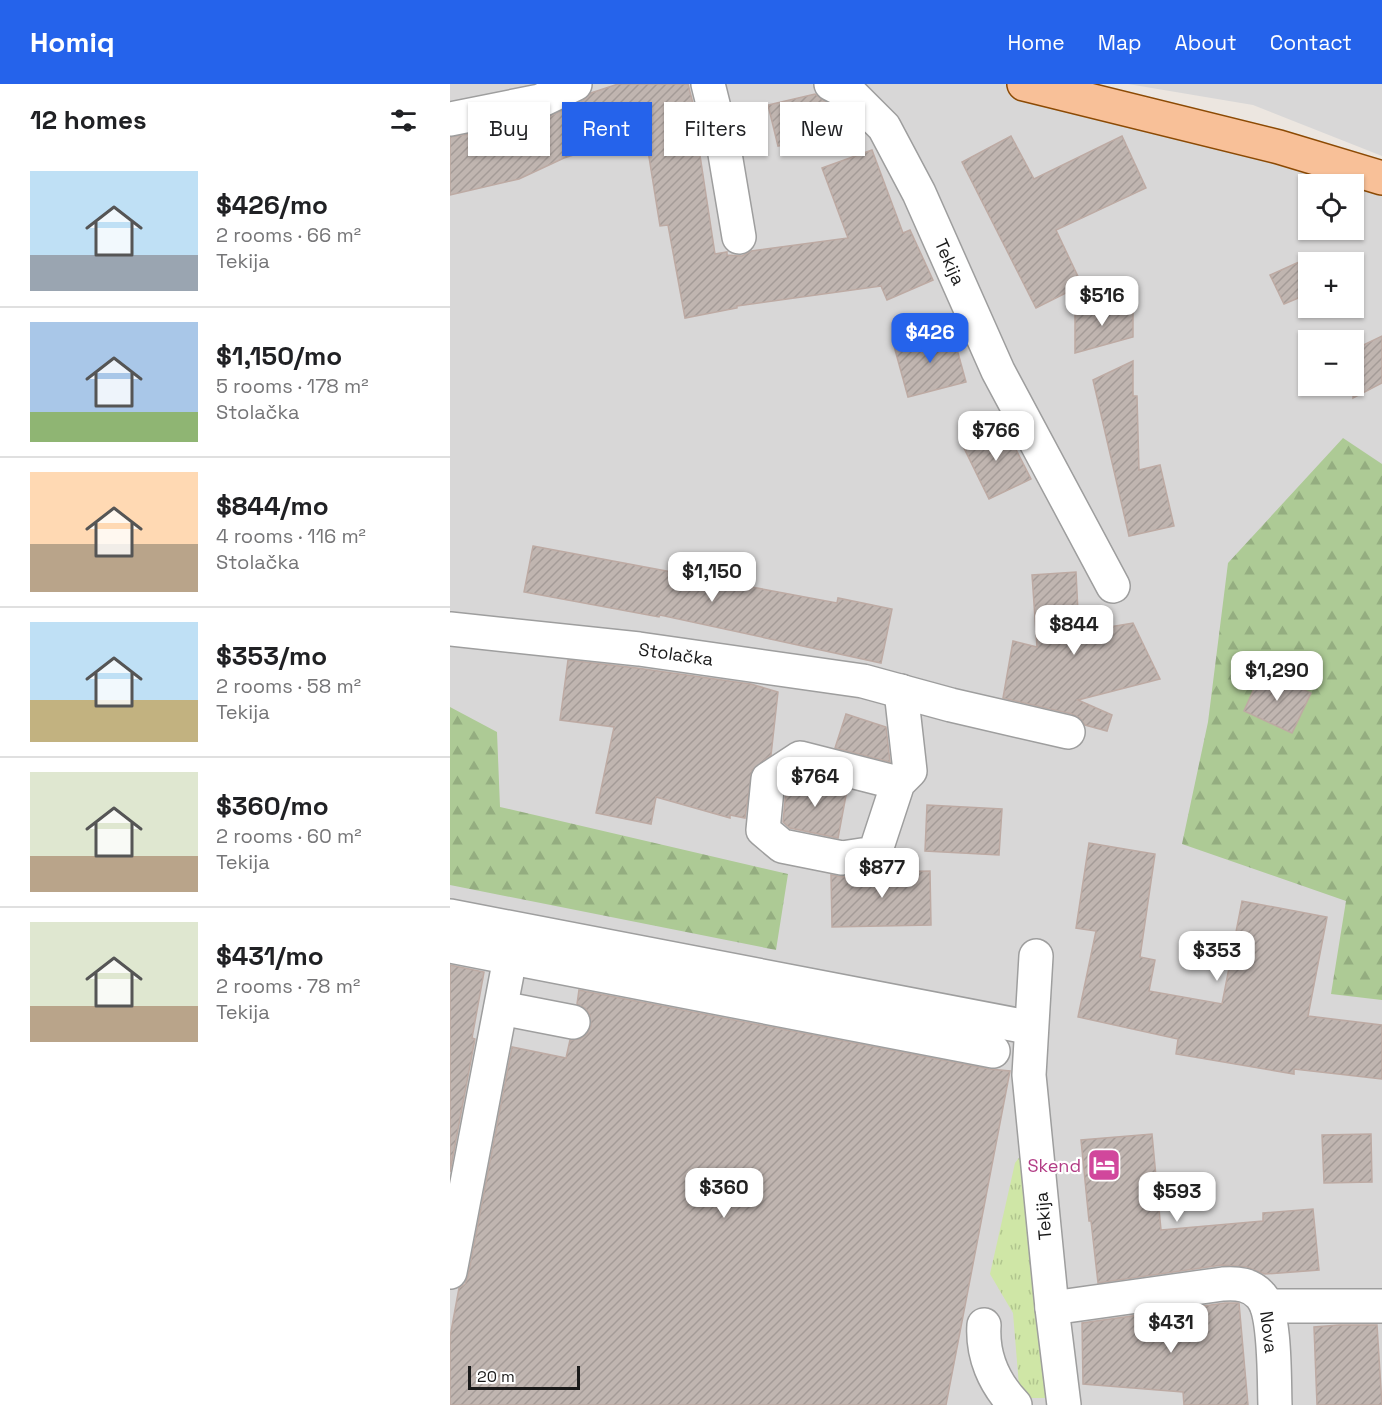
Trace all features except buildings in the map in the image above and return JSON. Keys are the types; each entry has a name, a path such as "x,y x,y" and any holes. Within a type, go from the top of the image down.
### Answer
{"main road":[{"path":"1024,84 1279,147 1382,178"}],"street":[{"path":"708,84 724,148 739,237"},
{"name":"Tekija","path":"831,84 852,95 884,127 919,193 998,371 1113,586"},
{"path":"450,119 540,100 577,85"},
{"name":"Stolačka","path":"450,629 639,649 863,681 951,705 1068,732"},
{"path":"898,783 910,771 901,691"},
{"path":"450,916 1017,1026 1031,1025"},
{"path":"450,946 993,1051"},
{"name":"Tekija","path":"1036,956 1029,1075 1064,1405"},
{"path":"450,1272 510,958"},
{"path":"501,1008 573,1022"},
{"name":"Nova","path":"1052,1308 1235,1283 1248,1286 1261,1296 1267,1306 1271,1322 1275,1405"},
{"path":"1267,1306 1382,1306"},
{"path":"984,1325 983,1343 996,1379 1003,1392 1015,1405"}],"shaded area":[{"path":"450,84 1012,84 1323,174 1298,174 1298,240 1364,240 1364,186 1382,191 1382,1405 450,1405"},
{"path":"1128,84 1382,84 1382,156 1253,105"}],"green space":[{"path":"1343,438 1382,464 1382,1000 1331,994 1346,901 1182,844 1208,722 1228,563"},
{"path":"450,707 497,732 500,807 788,874 776,950 450,885"},
{"path":"1027,1147 1048,1398 1020,1398 1013,1313 990,1274 1015,1163"}],"place":[{"name":"Skend","path":"1104,1165"}]}
